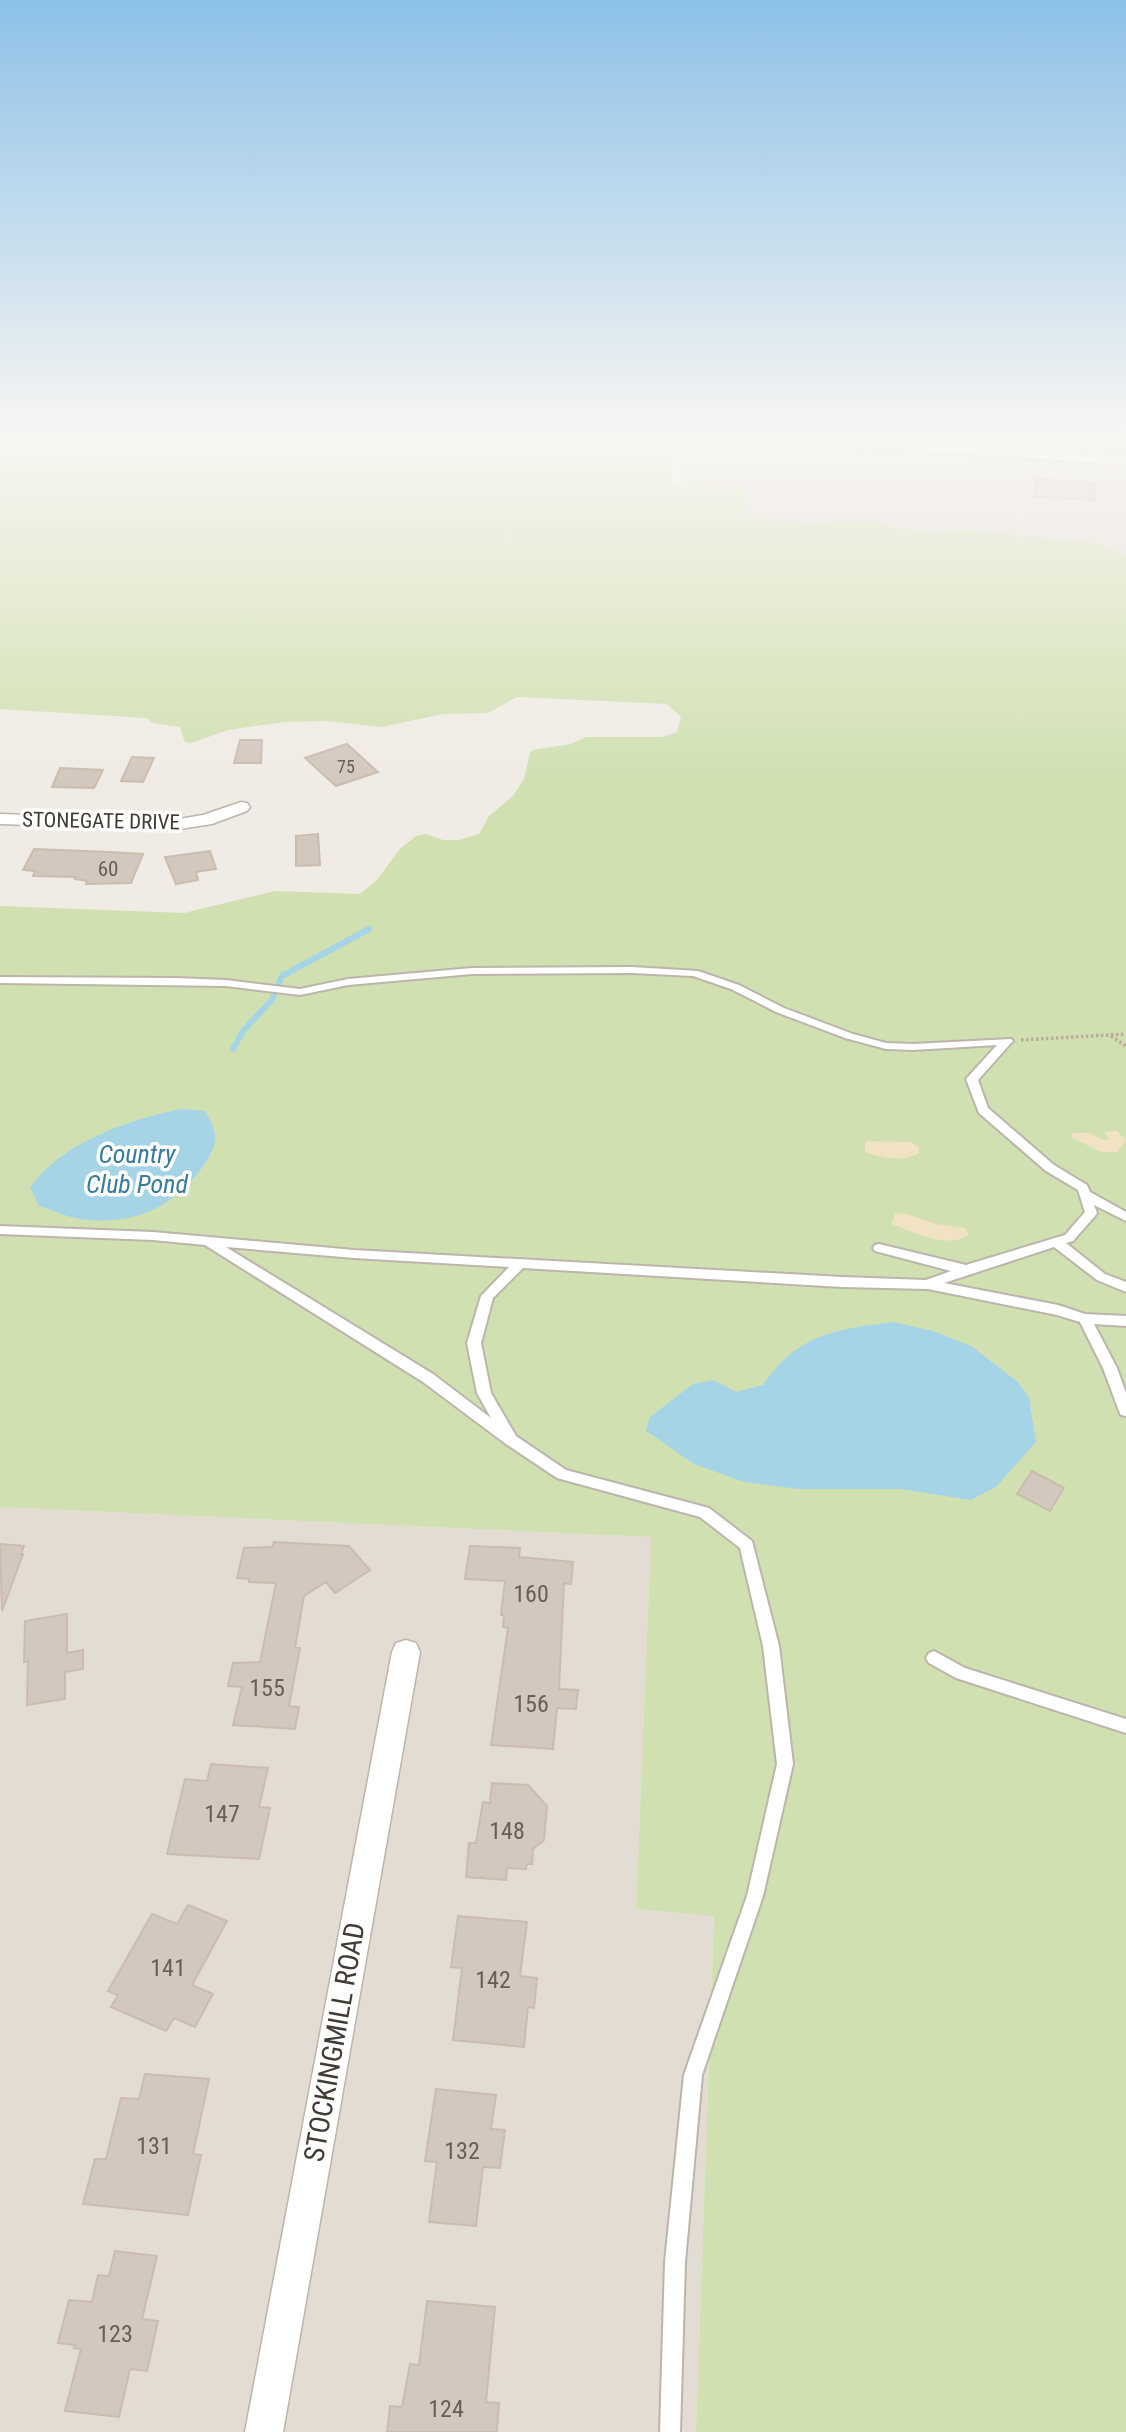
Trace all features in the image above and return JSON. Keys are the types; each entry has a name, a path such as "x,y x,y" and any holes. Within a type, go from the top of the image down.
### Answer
{"street":[{"name":"STONEGATE DRIVE","path":"0,819 173,825 206,820 241,807"},
{"name":"STOCKINGMILL ROAD","path":"264,2432 406,1652"}],"lane":[{"path":"0,980 176,981 300,992 348,982 472,971 632,970 694,973 735,987 780,1010 849,1036 886,1046 913,1047 1007,1041"},
{"path":"928,1285 966,1270 1069,1238 1091,1213 1083,1188 1050,1168 983,1110 972,1079 1007,1041"},
{"path":"1085,1194 1126,1217"},
{"path":"0,1230 206,1241 354,1254 520,1264 928,1285 1058,1310 1086,1319 1126,1321"},
{"path":"0,1240 14,1230"},
{"path":"206,1241 428,1378 562,1474 704,1513 747,1545 771,1646 785,1764 755,1896 693,2075 675,2262 670,2432"},
{"path":"1056,1242 1101,1276 1126,1287"},
{"path":"880,1248 966,1270"},
{"path":"511,1440 484,1393 474,1343 487,1296 520,1264"},
{"path":"1086,1319 1110,1368 1126,1411"},
{"path":"934,1658 961,1673 1126,1726"}],"path":[{"path":"1007,1041 1126,1034"},
{"path":"1111,1035 1126,1046"}],"shaded area":[{"path":"0,1507 651,1537 636,1909 714,1915 696,2432 0,2432"}],"green space":[{"path":"0,553 1126,555 1126,2432 696,2432 714,1916 636,1909 651,1537 0,1507 0,906 184,913 275,891 360,894 376,881 400,849 416,836 426,834 443,840 459,840 479,834 489,816 513,796 524,779 533,750 571,744 586,737 662,737 677,732 681,717 667,704 517,697 488,713 443,714 381,727 327,721 284,722 228,730 191,743 185,742 180,727 153,723 146,718 0,709"}],"sand":[{"path":"1117,1131 1126,1140 1118,1152 1101,1152 1071,1137 1073,1133 1089,1133 1106,1141 1109,1138 1104,1133"},
{"path":"865,1142 911,1142 919,1147 919,1154 898,1158 878,1156 865,1152"},
{"path":"895,1213 907,1214 936,1224 965,1228 969,1235 960,1239 941,1240 920,1235 892,1224"}],"water":[{"name":"Country Club Pond","path":"182,1109 205,1111 213,1127 215,1140 214,1147 201,1169 177,1195 149,1212 116,1220 75,1218 39,1206 30,1187 60,1157 119,1126"},
{"path":"893,1322 933,1331 971,1346 1018,1382 1029,1398 1036,1442 996,1487 971,1500 901,1489 798,1489 744,1482 694,1464 646,1431 650,1417 693,1384 713,1380 736,1392 763,1385 790,1354 805,1344 836,1332"}],"building":[{"path":"240,740 262,740 261,763 234,763"},
{"path":"347,744 378,772 336,786 305,758"},
{"path":"132,757 154,758 143,782 121,781"},
{"path":"60,768 103,770 94,788 52,787"},
{"path":"318,834 320,865 296,866 296,836"},
{"path":"34,849 143,854 131,883 86,884 87,881 75,879 76,877 33,876 35,871 23,870"},
{"path":"210,851 216,869 196,872 198,880 176,884 165,857"},
{"path":"1032,1471 1064,1488 1050,1511 1017,1494"},
{"path":"274,1542 349,1546 370,1570 335,1593 326,1582 304,1596 295,1648 300,1648 289,1706 299,1707 295,1729 233,1725 242,1687 228,1686 233,1663 260,1662 276,1583 249,1582 249,1579 237,1578 244,1548 272,1547"},
{"path":"0,1544 24,1546 2,1611"},
{"path":"470,1546 520,1548 519,1557 573,1562 571,1584 564,1583 559,1689 578,1690 576,1709 557,1708 553,1749 491,1745 508,1628 503,1627 504,1615 501,1615 505,1581 465,1579"},
{"path":"67,1614 67,1653 83,1650 83,1669 65,1672 65,1699 27,1705 25,1621"},
{"path":"211,1764 268,1768 259,1807 270,1808 259,1859 167,1854 185,1779 207,1781"},
{"path":"492,1783 528,1785 547,1806 544,1840 533,1849 532,1864 527,1864 526,1869 507,1868 506,1880 466,1877 469,1843 476,1843 483,1802 490,1803"},
{"path":"188,1905 227,1921 192,1985 213,1994 195,2027 174,2018 166,2031 111,2007 118,1995 108,1991 152,1914 177,1924"},
{"path":"458,1916 527,1922 520,1976 537,1978 534,2008 528,2007 524,2047 453,2040 462,1968 451,1967"},
{"path":"145,2074 209,2079 193,2154 201,2155 188,2215 83,2204 95,2159 106,2159 121,2098 139,2099"},
{"path":"436,2089 496,2095 491,2129 505,2130 500,2168 483,2167 476,2226 429,2222 437,2162 425,2161"},
{"path":"115,2251 157,2256 142,2319 158,2321 147,2371 130,2369 119,2417 65,2411 81,2349 74,2348 75,2345 58,2343 69,2300 92,2302 98,2275 109,2276"},
{"path":"427,2301 495,2307 486,2402 499,2403 497,2432 387,2432 390,2406 402,2407 410,2364 419,2365"}],"waterway":[{"path":"233,1049 243,1031 272,1000 282,976 369,929"}]}
